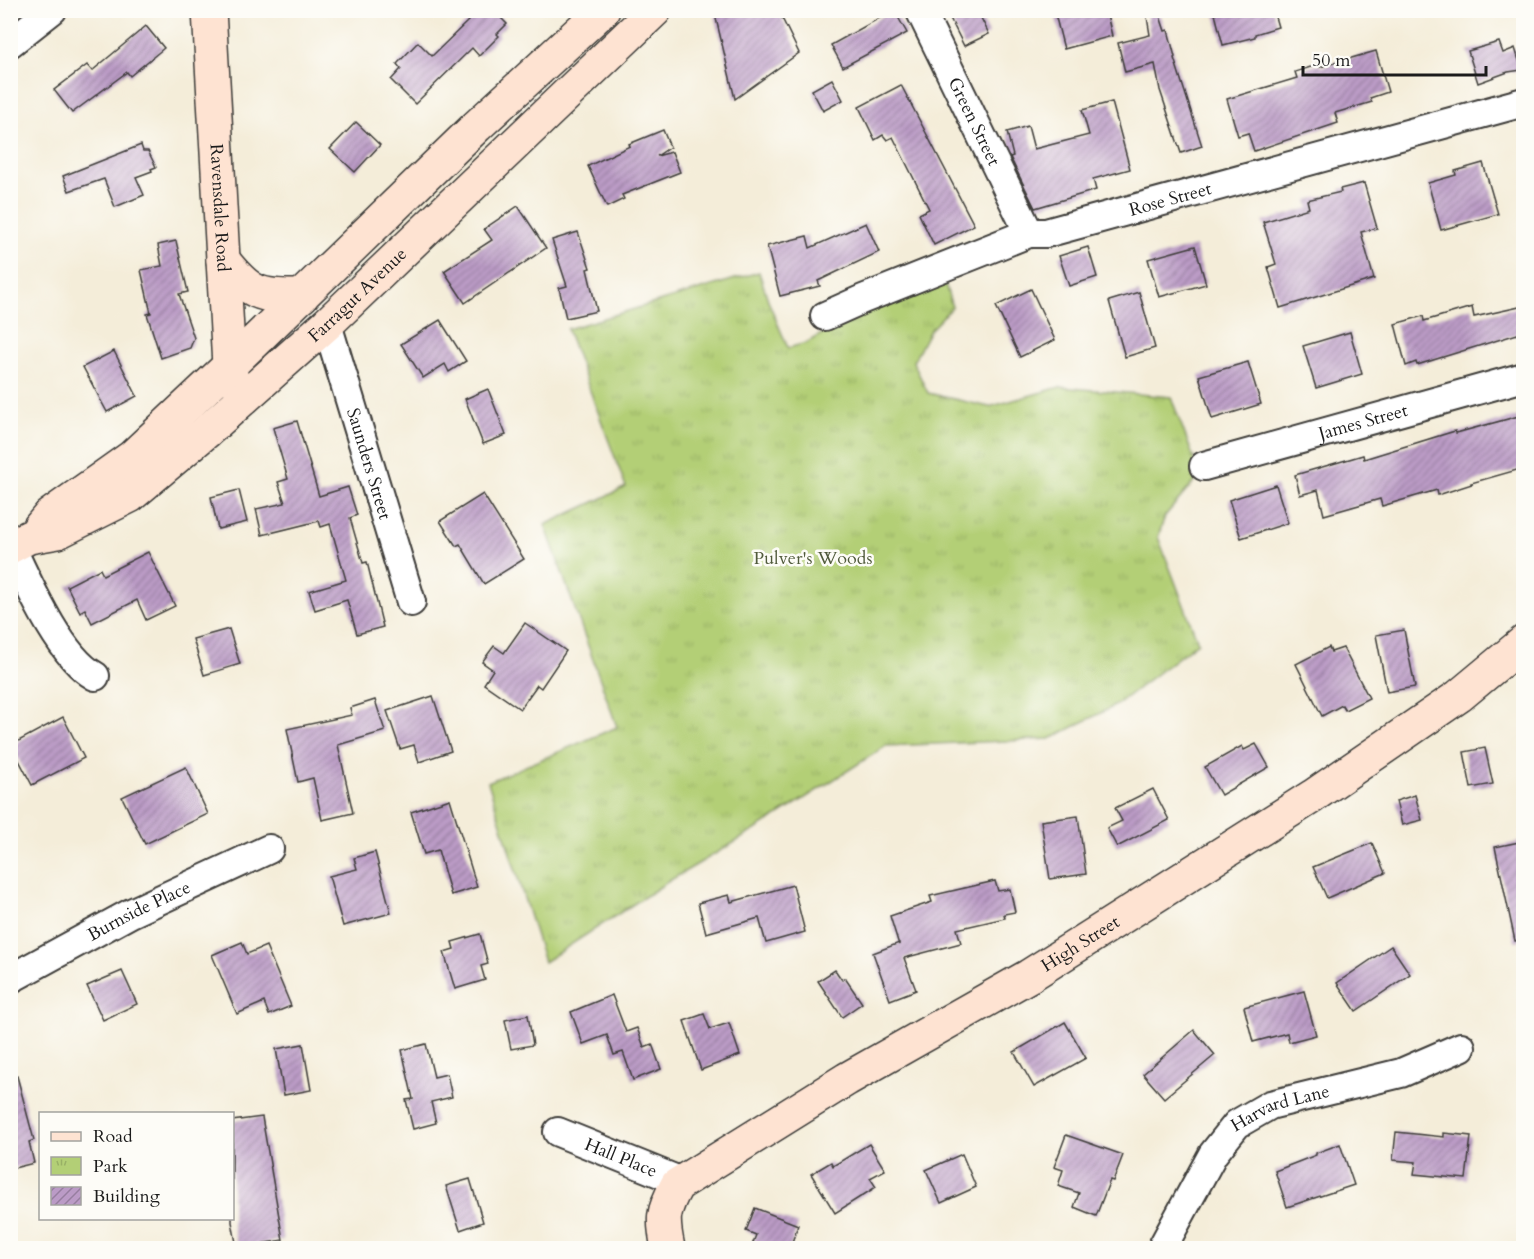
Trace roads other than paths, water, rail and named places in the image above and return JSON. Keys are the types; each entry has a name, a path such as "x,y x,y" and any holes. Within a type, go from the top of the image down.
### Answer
{"main road":[{"name":"Ravensdale Road","path":"209,10 229,366 237,404"},
{"name":"Farragut Avenue","path":"17,543 49,516 132,457 477,126 603,10"},
{"name":"Farragut Avenue","path":"17,543 58,532 130,496 327,324 503,153 655,10"},
{"path":"477,126 503,153"},
{"path":"223,260 241,282 255,292 273,296 302,296"},
{"name":"High Street","path":"668,1248 663,1223 666,1205 677,1185 847,1079 1029,976 1313,796 1460,696 1524,642"}],"street":[{"path":"10,43 52,10"},
{"name":"Green Street","path":"920,10 1029,233"},
{"name":"Rose Street","path":"825,316 1029,233 1046,233 1524,102"},
{"name":"Saunders Street","path":"327,324 411,602"},
{"name":"James Street","path":"1204,466 1524,377"},
{"path":"17,543 38,606 83,669 95,676"},
{"name":"Burnside Place","path":"10,979 131,914 269,849"},
{"name":"Harvard Lane","path":"1162,1248 1213,1154 1237,1124 1270,1105 1401,1073 1461,1047"},
{"name":"Hall Place","path":"558,1132 682,1182"}],"park label":[{"name":"Pulver's Woods","path":"813,558"}]}
